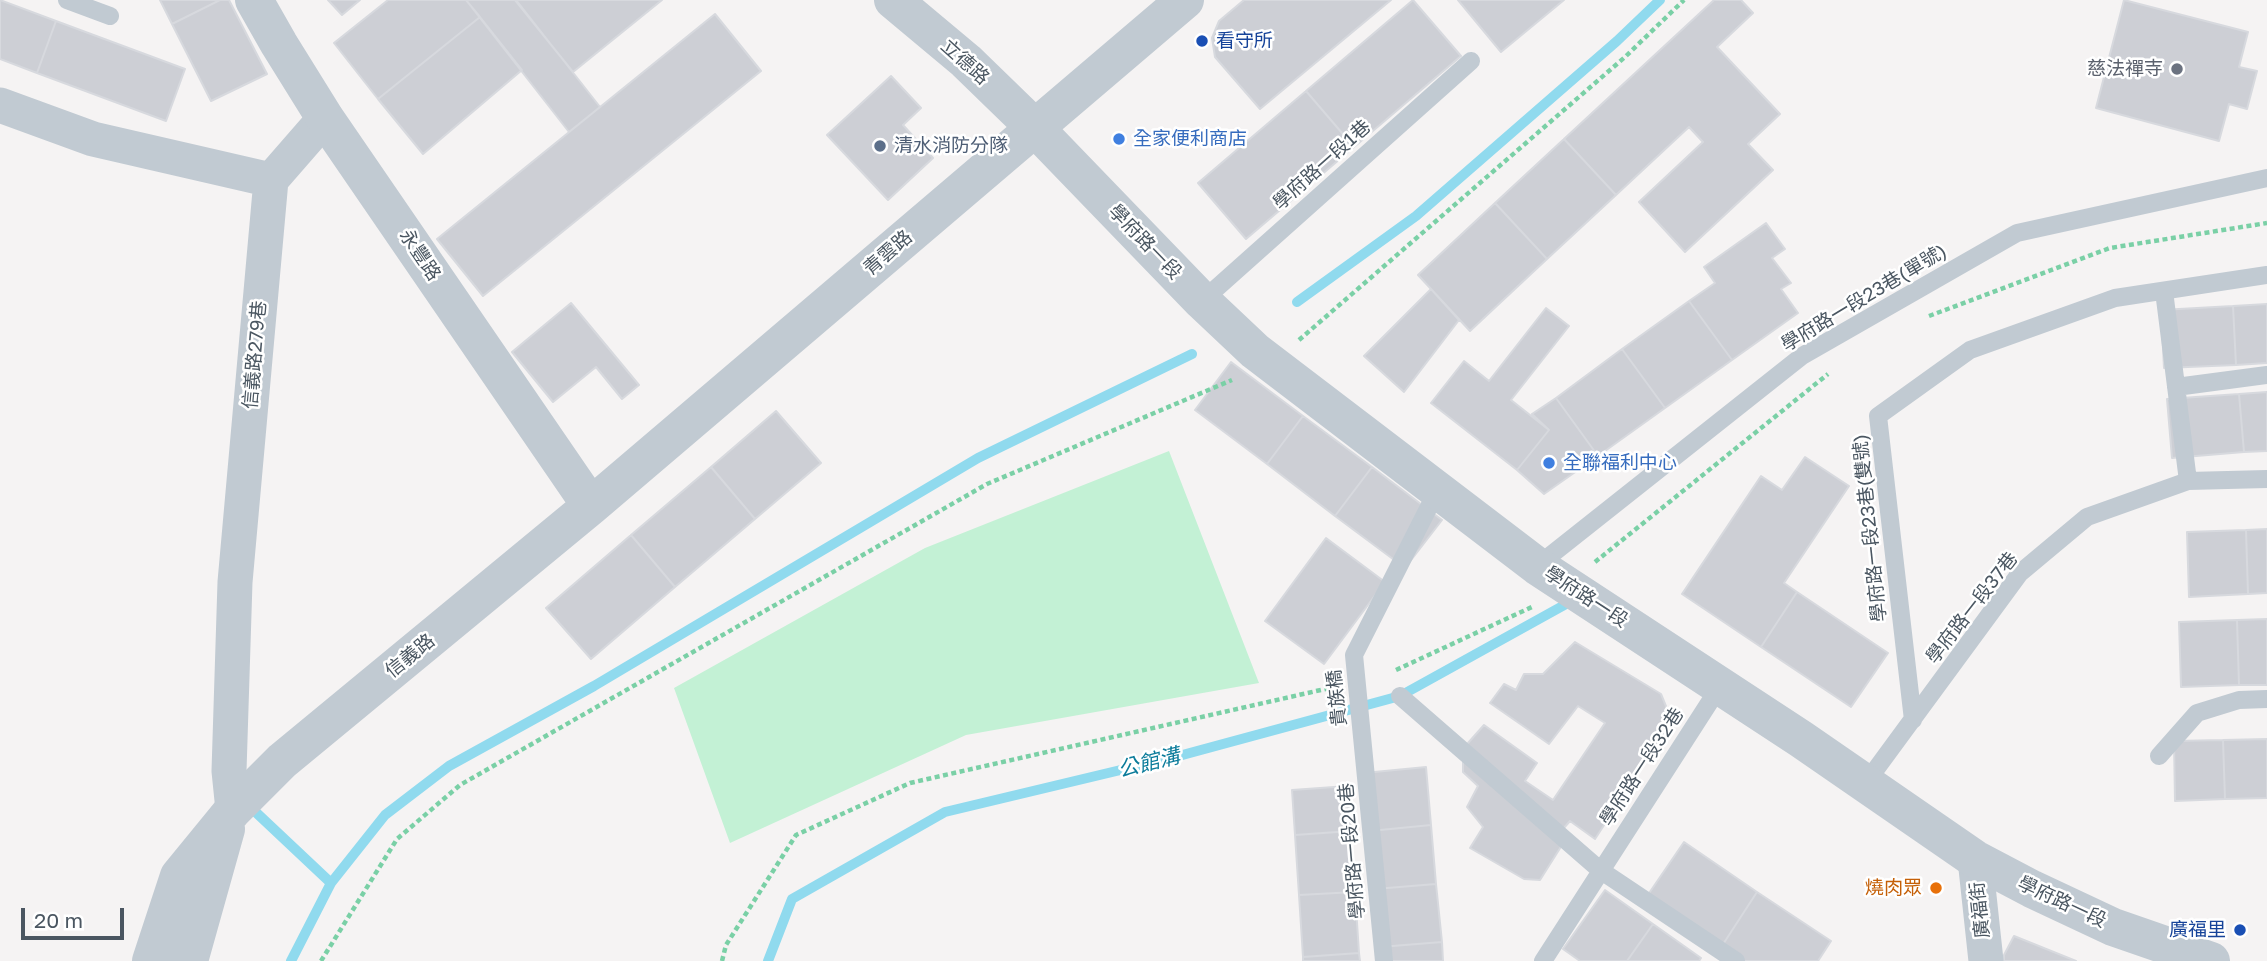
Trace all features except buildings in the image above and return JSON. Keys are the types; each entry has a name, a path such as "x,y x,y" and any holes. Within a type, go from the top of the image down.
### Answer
{"street":[{"name":"永豐路","path":"254,0 325,118 591,506"},
{"name":"立德路","path":"893,0 966,61 1034,127"},
{"name":"青雲路","path":"591,506 1185,0"},
{"path":"0,106 93,139 271,180 325,118"},
{"name":"學府路一段","path":"1034,127 1202,301 1255,351 1537,566 1975,859 2113,927 2211,961"},
{"name":"信義路279巷","path":"233,810 229,771 235,582 271,180"},
{"name":"信義路","path":"151,961 178,876 233,810 282,761 591,506"},
{"name":"信義路","path":"189,961 233,810"},
{"name":"廣福街","path":"1975,859 1986,961"}],"lane":[{"path":"67,0 110,16"},
{"name":"學府路一段1巷","path":"1202,301 1471,61"},
{"name":"學府路一段23巷(單號)","path":"1537,566 1802,356 2017,233 2267,178"},
{"name":"學府路一段23巷(雙號)","path":"1913,720 1878,416 1970,350 2115,298 2267,275"},
{"path":"2164,290 2188,481"},
{"path":"2176,387 2267,375"},
{"name":"學府路一段37巷","path":"1865,784 2020,573 2087,517 2188,481 2267,479"},
{"name":"貴族橋","path":"1362,736 1354,655 1438,489"},
{"name":"學府路一段32巷","path":"1543,961 1720,686"},
{"path":"1400,696 1600,870 1736,961"},
{"path":"2159,756 2197,713 2239,700 2267,699"},
{"name":"學府路一段20巷","path":"1362,736 1384,961"}],"path":[{"path":"321,961 397,839 460,785 987,484 1272,363 1625,57 1684,0"},
{"path":"1920,320 2110,248 2267,223"},
{"path":"1590,566 1838,366"},
{"path":"1384,675 1534,606"},
{"path":"722,961 726,945 796,835 910,783 1343,684"}],"green space":[{"path":"1169,451 1259,683 966,735 730,843 674,688 925,548"}],"waterway":[{"path":"1297,302 1416,216 1617,41 1660,0"},
{"path":"291,961 331,883 385,815 449,766 594,686 978,458 1192,354"},
{"name":"公館溝","path":"768,961 792,899 945,812 1175,757 1400,696 1568,603"},
{"path":"246,803 331,883"}],"place":[{"name":"看守所","path":"1202,41"},
{"name":"慈法禪寺","path":"2177,69"},
{"name":"全家便利商店","path":"1119,139"},
{"name":"清水消防分隊","path":"880,146"},
{"name":"全聯福利中心","path":"1549,463"},
{"name":"燒肉眾","path":"1936,888"},
{"name":"廣福里","path":"2240,930"}]}
